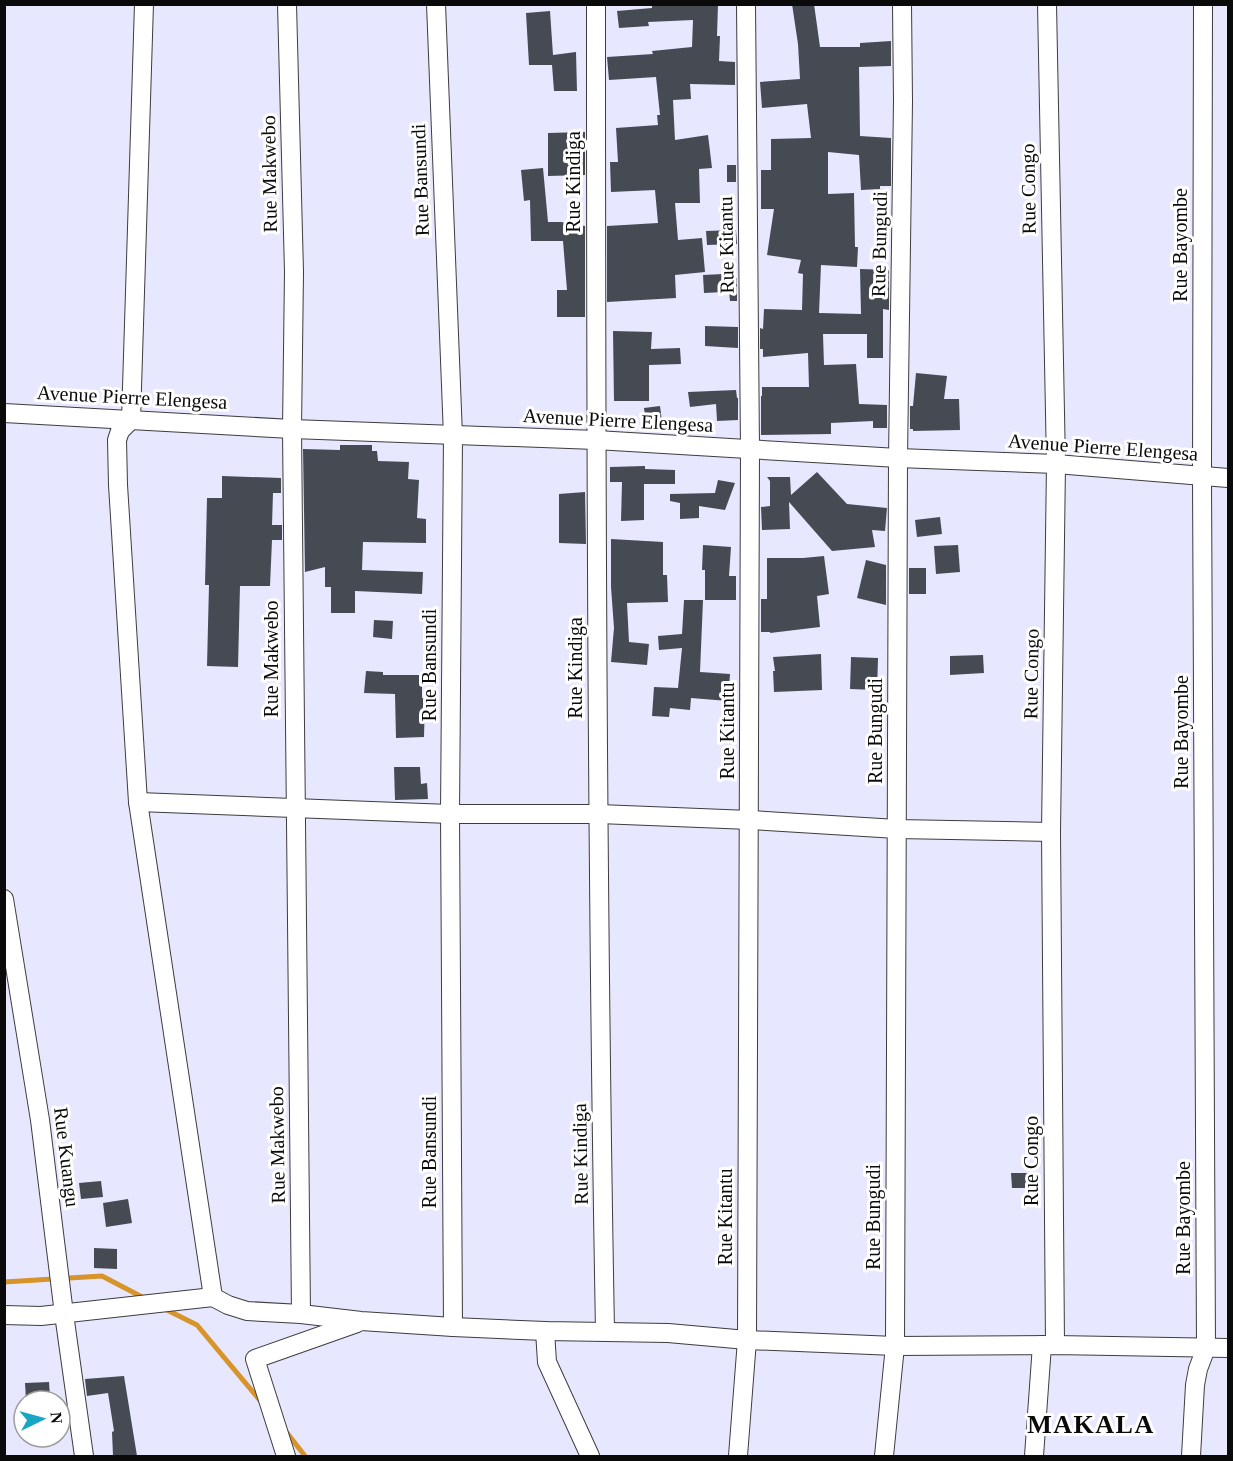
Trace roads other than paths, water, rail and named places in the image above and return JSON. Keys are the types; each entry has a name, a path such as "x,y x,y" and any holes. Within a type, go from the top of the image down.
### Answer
{"street":[{"path":"144,4 131,420 120,431 117,440 118,485 138,802 213,1297"},
{"name":"Rue Makwebo","path":"287,4 294,272 292,429 302,1314"},
{"name":"Rue Bansundi","path":"436,4 453,436 450,814 453,1327"},
{"name":"Rue Kindiga","path":"596,4 596,440 605,1331"},
{"name":"Rue Kitantu","path":"738,1456 747,1340 750,820 750,449 746,4"},
{"name":"Rue Bungudi","path":"884,1456 895,1346 902,4"},
{"name":"Rue Congo","path":"1034,1456 1049,1345 1051,832 1056,465 1047,4"},
{"name":"Rue Bayombe","path":"1191,1456 1195,1385 1206,1348 1202,477 1203,4"},
{"name":"Avenue Pierre Elengesa","path":"4,413 292,429 596,440 1056,465 1228,478"},
{"path":"138,802 450,814 599,814 897,829 1051,832"},
{"name":"Rue Kuangu","path":"4,899 40,1120 84,1456"},
{"path":"4,1315 41,1316 213,1297 228,1305 248,1311 453,1327 668,1333 747,1340 895,1346 1049,1345 1228,1348"},
{"path":"286,1456 255,1359 361,1321"},
{"path":"545,1331 547,1362 590,1456"}],"waterway":[{"path":"4,1282 102,1276 146,1299"},
{"path":"163,1308 197,1325 263,1404"},
{"path":"284,1429 305,1456"}],"district":[{"name":"MAKALA","path":"1091,1424"}]}
